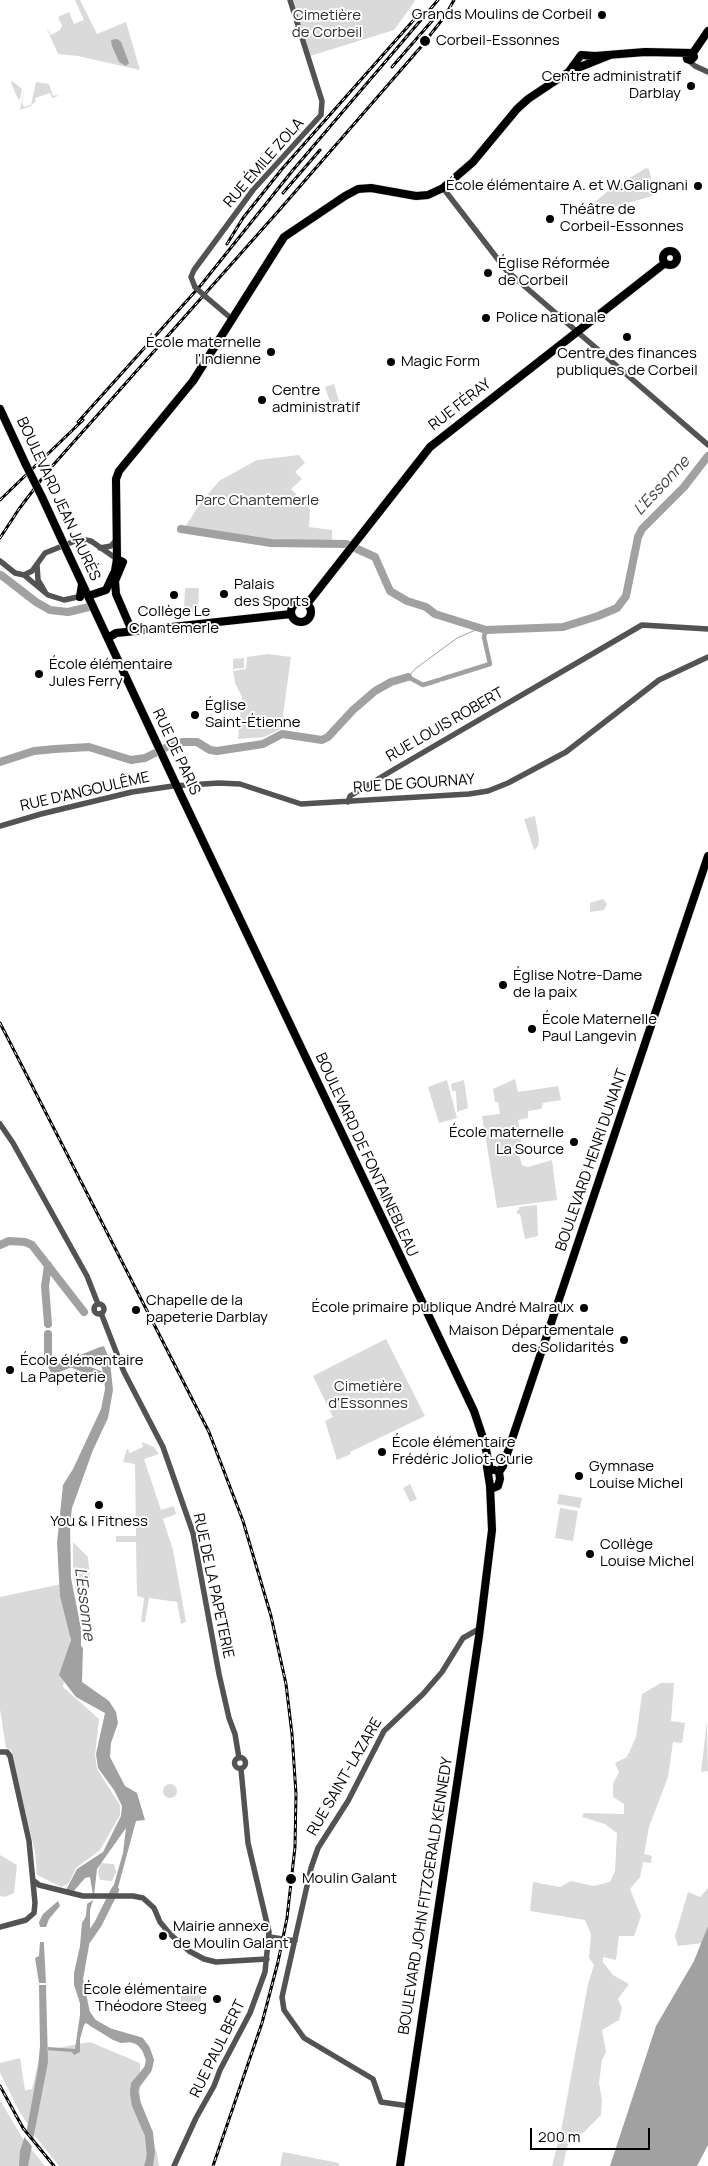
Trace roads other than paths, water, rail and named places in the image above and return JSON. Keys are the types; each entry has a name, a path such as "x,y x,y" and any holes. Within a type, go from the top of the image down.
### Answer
{"main road":[{"path":"132,631 116,594 115,581 120,561 116,539 116,479 119,471 185,392 281,240 288,233 352,192 364,188 416,196 443,188 473,162 524,103 583,61 610,55 645,52 690,56 708,31"},
{"name":"RUE FÉRAY","path":"307,604 430,447 664,263"},
{"name":"BOULEVARD JEAN JAURÈS","path":"0,409 82,582 86,598"},
{"path":"86,598 105,590 120,561"},
{"path":"82,582 94,591 105,590 116,594"},
{"name":"RUE DE PARIS","path":"86,598 95,610 239,915"},
{"path":"301,602 307,604 311,611 306,620 297,621 291,614 291,608 295,603 301,602"},
{"path":"108,638 116,633 291,614"},
{"name":"BOULEVARD HENRI DUNANT","path":"499,1472 503,1466 708,856"},
{"name":"BOULEVARD DE FONTAINEBLEAU","path":"239,915 470,1405 489,1473"},
{"path":"489,1473 499,1472"},
{"name":"BOULEVARD JOHN FITZGERALD KENNEDY","path":"493,1487 499,1484 499,1472"},
{"name":"BOULEVARD JOHN FITZGERALD KENNEDY","path":"400,2166 479,1629 492,1524 493,1487 489,1473"}],"street":[{"name":"RUE ÉMILE ZOLA","path":"232,319 195,287 191,278 194,270 253,190 321,115 322,101 290,0"},
{"path":"690,56 691,64 708,72"},
{"path":"443,188 505,268 708,445"},
{"path":"24,575 32,571 47,552 80,539 86,539 120,561"},
{"path":"100,548 111,546 116,539"},
{"path":"0,561 15,573 24,575 48,595 64,600 86,598"},
{"path":"37,564 38,580 48,595"},
{"name":"RUE LOUIS ROBERT","path":"348,802 350,796 644,624 708,629"},
{"name":"RUE DE GOURNAY","path":"177,787 219,783 240,784 294,803 319,804 474,794 498,788 574,746 665,676 708,657"},
{"name":"RUE D'ANGOULÊME","path":"0,826 132,792 177,787"},
{"path":"0,1120 8,1135"},
{"path":"0,1124 8,1135"},
{"name":"RUE DE LA PAPETERIE","path":"8,1135 87,1276 98,1304 104,1306 104,1311 101,1313 124,1372 163,1447 193,1533 229,1718 235,1734 239,1758 246,1762 245,1766 241,1769 250,1850 270,1938"},
{"name":"RUE SAINT-LAZARE","path":"409,2106 381,2102 373,2079 338,2056 314,2045 298,2032 282,2001 309,1876 326,1833 348,1801 381,1736 394,1719 423,1694 442,1672 463,1638 479,1629"},
{"path":"0,1752 6,1752 10,1756 30,1841 34,1881 34,1913 20,1923 0,1927"},
{"path":"34,1881 39,1885 72,1894 94,1897 134,1896 144,1899 154,1908 160,1922 168,1931 194,1954 207,1960 216,1962 267,1959"},
{"path":"270,1938 295,1941"},
{"name":"RUE PAUL BERT","path":"174,2166 196,2118 254,2005 264,1976 270,1938"}],"waterway":[{"name":"L'Essonne","path":"181,529 271,543 346,544 375,557 390,591 407,601 426,607 435,614 486,630 563,627 617,608 626,596 638,537 642,529 684,487 708,456"},
{"name":"L'Essonne","path":"1,575 36,602 50,610 68,612 89,607"},
{"name":"L'Essonne","path":"408,677 415,669 457,638 478,629 486,630"},
{"name":"L'Essonne","path":"442,679 490,664 484,637 486,630"},
{"name":"L'Essonne","path":"408,677 423,685 439,680"},
{"name":"L'Essonne","path":"0,762 34,751 55,749 89,747 131,760 145,758 171,745 183,742 197,742 210,750 217,751 263,744 282,734 322,740 328,737 353,710 375,691 391,682 408,677"},
{"name":"L'Essonne","path":"0,1245 9,1241 25,1242 32,1245 84,1312"},
{"path":"48,1265 45,1286 48,1324"},
{"path":"48,1334 48,1357 54,1370 71,1363 107,1378"},
{"path":"71,1363 101,1351"},
{"path":"87,1940 98,1924 115,1890"},
{"name":"L'Essonne","path":"87,1934 79,1979 86,2013 93,2023 109,2032 140,2041 146,2049 150,2060 148,2069 136,2085 134,2091 137,2104 149,2133 151,2152 149,2166"}],"railway":[{"path":"78,422 201,285 293,170 438,0"},
{"path":"0,538 47,472 420,48 445,16 454,0"},
{"path":"227,244 243,218 282,169 419,14"},
{"path":"392,67 438,14"},
{"path":"283,193 320,150"},
{"path":"0,500 83,420"},
{"path":"0,1023 209,1432 243,1521 271,1616 286,1684 296,1794 295,1847 287,1918 262,2023 213,2166"},
{"path":"0,2086 23,2128 54,2166"}],"place":[{"name":"Grands Moulins de Corbeil","path":"602,15"},
{"name":"Corbeil-Essonnes","path":"425,41"},
{"name":"Centre administratif Darblay","path":"691,86"},
{"name":"École élémentaire A. et W.Galignani","path":"698,186"},
{"name":"Théâtre de Corbeil-Essonnes","path":"550,219"},
{"name":"Église Réformée de Corbeil","path":"488,273"},
{"name":"Police nationale","path":"486,318"},
{"name":"Centre des finances publiques de Corbeil","path":"627,337"},
{"name":"École maternelle l'Indienne","path":"271,352"},
{"name":"Magic Form","path":"391,362"},
{"name":"Centre administratif","path":"262,400"},
{"name":"Palais des Sports","path":"224,594"},
{"name":"Collège Le Chantemerle","path":"174,595"},
{"name":"École élémentaire Jules Ferry","path":"39,674"},
{"name":"Église Saint-Étienne","path":"195,715"},
{"name":"Église Notre-Dame de la paix","path":"503,985"},
{"name":"École Maternelle Paul Langevin","path":"532,1029"},
{"name":"École maternelle La Source","path":"574,1142"},
{"name":"École primaire publique André Malraux","path":"584,1308"},
{"name":"Chapelle de la papeterie Darblay","path":"136,1310"},
{"name":"Maison Départementale des Solidarités","path":"624,1340"},
{"name":"École élémentaire La Papeterie","path":"10,1370"},
{"name":"École élémentaire Frédéric Joliot-Curie","path":"382,1452"},
{"name":"Gymnase Louise Michel","path":"579,1476"},
{"name":"You & I Fitness","path":"99,1505"},
{"name":"Collège Louise Michel","path":"590,1554"},
{"name":"Moulin Galant","path":"291,1879"},
{"name":"Mairie annexe de Moulin Galant","path":"163,1936"},
{"name":"École élémentaire Théodore Steeg","path":"217,1999"}],"park label":[{"name":"Cimetière de Corbeil","path":"327,24"},
{"name":"Parc Chantemerle","path":"257,501"},
{"name":"Cimetière d'Essonnes","path":"368,1396"}]}
